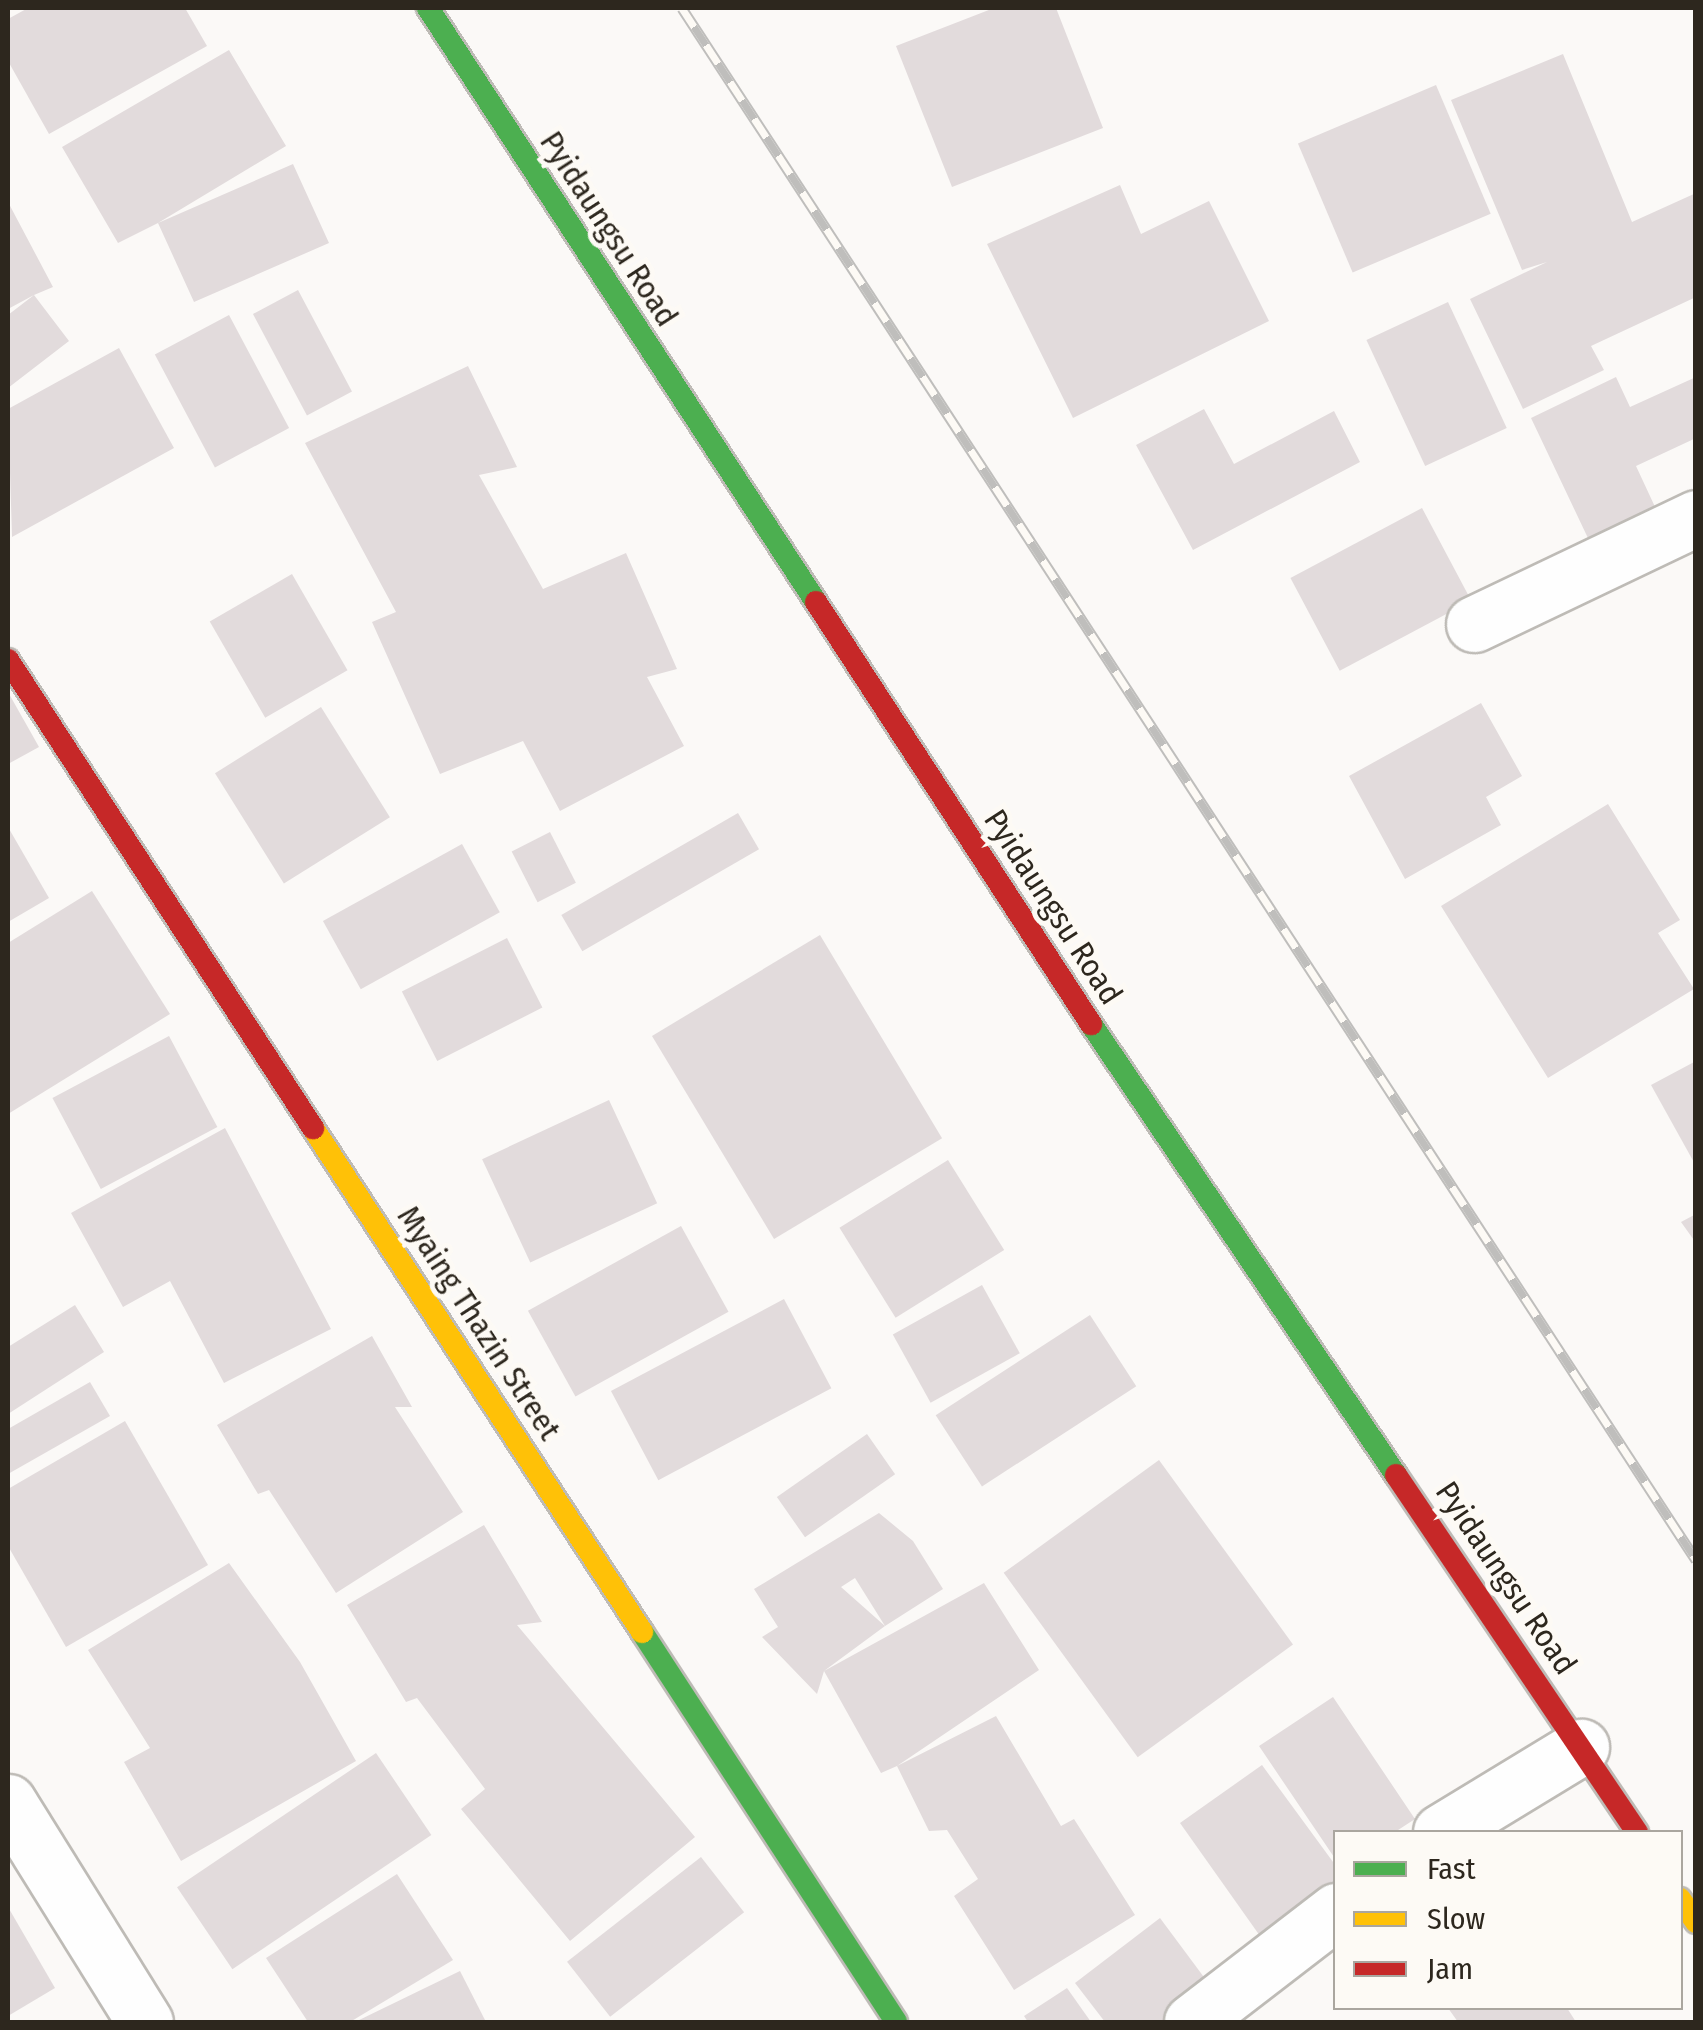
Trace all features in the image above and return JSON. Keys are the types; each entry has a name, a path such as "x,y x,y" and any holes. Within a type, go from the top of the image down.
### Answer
{"main road":[{"name":"Pyidaungsu Road","path":"428,8 1104,1044 1636,1830"},
{"name":"Myaing Thazin Street","path":"8,660 896,2022"}],"street":[{"path":"1474,624 1696,518"},
{"path":"1444,1830 1581,1747"},
{"path":"8,1802 145,2022"},
{"path":"1192,2022 1333,1913"}],"building":[{"path":"28,8 185,8 207,46 49,134 8,61 8,19"},
{"path":"994,8 1056,8 1103,128 952,187 896,46"},
{"path":"229,50 286,146 118,243 62,147"},
{"path":"1563,54 1632,222 1696,193 1696,297 1591,346 1604,370 1523,409 1470,299 1547,262 1522,270 1451,100"},
{"path":"1436,85 1491,214 1353,272 1298,144"},
{"path":"293,164 329,243 194,302 158,223"},
{"path":"1120,185 1141,234 1209,201 1269,321 1073,418 987,244"},
{"path":"8,202 53,287 8,309"},
{"path":"298,290 352,392 307,415 253,314"},
{"path":"34,295 69,341 8,388 8,315"},
{"path":"1448,302 1507,428 1425,466 1366,340"},
{"path":"229,315 289,428 215,467 155,354"},
{"path":"119,348 174,448 12,537 8,409"},
{"path":"468,366 517,467 479,475 543,589 626,553 677,669 647,677 684,746 560,811 523,741 440,774 372,622 396,612 305,443"},
{"path":"1616,377 1630,407 1696,377 1696,438 1636,466 1663,524 1596,555 1531,418"},
{"path":"1204,409 1234,464 1334,411 1360,462 1193,550 1136,445"},
{"path":"1422,508 1471,601 1340,671 1290,578"},
{"path":"292,574 348,670 265,718 210,622"},
{"path":"8,692 39,747 8,764"},
{"path":"1481,703 1522,776 1486,797 1501,825 1405,879 1349,776"},
{"path":"321,707 390,817 284,883 215,773"},
{"path":"1608,804 1680,920 1658,933 1694,989 1548,1078 1441,906"},
{"path":"738,813 759,849 582,951 561,915"},
{"path":"8,827 49,898 8,922"},
{"path":"550,832 576,883 538,902 512,852"},
{"path":"462,844 500,912 361,989 323,921"},
{"path":"92,891 170,1014 8,1114 8,943"},
{"path":"820,935 942,1138 774,1239 652,1036"},
{"path":"507,938 542,1007 437,1061 402,992"},
{"path":"169,1036 217,1127 101,1189 52,1098"},
{"path":"1696,1061 1696,1166 1651,1085"},
{"path":"609,1100 657,1203 530,1262 482,1159"},
{"path":"225,1128 331,1329 224,1383 170,1281 123,1307 71,1213"},
{"path":"948,1160 1004,1250 896,1318 839,1228"},
{"path":"1696,1214 1696,1243 1681,1222"},
{"path":"681,1226 729,1312 575,1397 528,1311"},
{"path":"982,1285 1020,1353 931,1403 893,1334"},
{"path":"784,1299 831,1388 658,1480 611,1391"},
{"path":"75,1305 104,1352 8,1414 8,1347"},
{"path":"1090,1315 1136,1386 982,1487 936,1415"},
{"path":"372,1336 412,1407 395,1407 463,1512 336,1593 269,1490 258,1494 217,1425"},
{"path":"90,1382 110,1416 8,1474 8,1429"},
{"path":"125,1421 208,1565 66,1647 8,1546 8,1489"},
{"path":"867,1434 895,1474 805,1537 777,1497"},
{"path":"1159,1460 1293,1644 1138,1757 1004,1573"},
{"path":"879,1513 913,1541 943,1589 824,1671 817,1694 762,1637 778,1627 754,1589","holes":["855,1578 885,1626 841,1587"]},
{"path":"484,1525 542,1622 517,1625 695,1837 570,1941 461,1809 485,1789 417,1698 406,1702 347,1605"},
{"path":"229,1563 300,1662 356,1761 181,1861 124,1762 150,1748 88,1650"},
{"path":"984,1583 1039,1670 881,1773 824,1671"},
{"path":"1333,1697 1415,1819 1398,1830 1333,1830 1333,1856 1259,1746"},
{"path":"996,1716 1061,1826 1074,1819 1135,1915 1014,1990 954,1896 978,1879 947,1830 929,1831 897,1766"},
{"path":"376,1753 431,1835 232,1969 177,1887"},
{"path":"1262,1765 1333,1862 1333,1883 1260,1936 1180,1823"},
{"path":"701,1857 744,1912 610,2017 567,1962"},
{"path":"397,1874 453,1960 350,2022 308,2022 266,1958"},
{"path":"8,1907 55,1988 8,2016"},
{"path":"1160,1918 1212,1988 1167,2022 1105,2022 1075,1983"},
{"path":"460,1971 486,2022 355,2022"},
{"path":"1067,1988 1091,2022 1028,2022 1024,2016"},
{"path":"1449,2010 1568,2010 1576,2022 1458,2022"}],"railway":[{"path":"682,8 1696,1560"}],"traffic: fast":[{"path":"428,8 816,602"},
{"path":"1091,1024 1396,1475"},
{"path":"642,1632 896,2022"}],"traffic: slow":[{"path":"313,1128 642,1632"},
{"path":"1683,1903 1696,1922"}],"traffic: jam":[{"path":"816,602 1091,1024"},
{"path":"8,660 313,1128"},
{"path":"1396,1475 1636,1830"}]}
